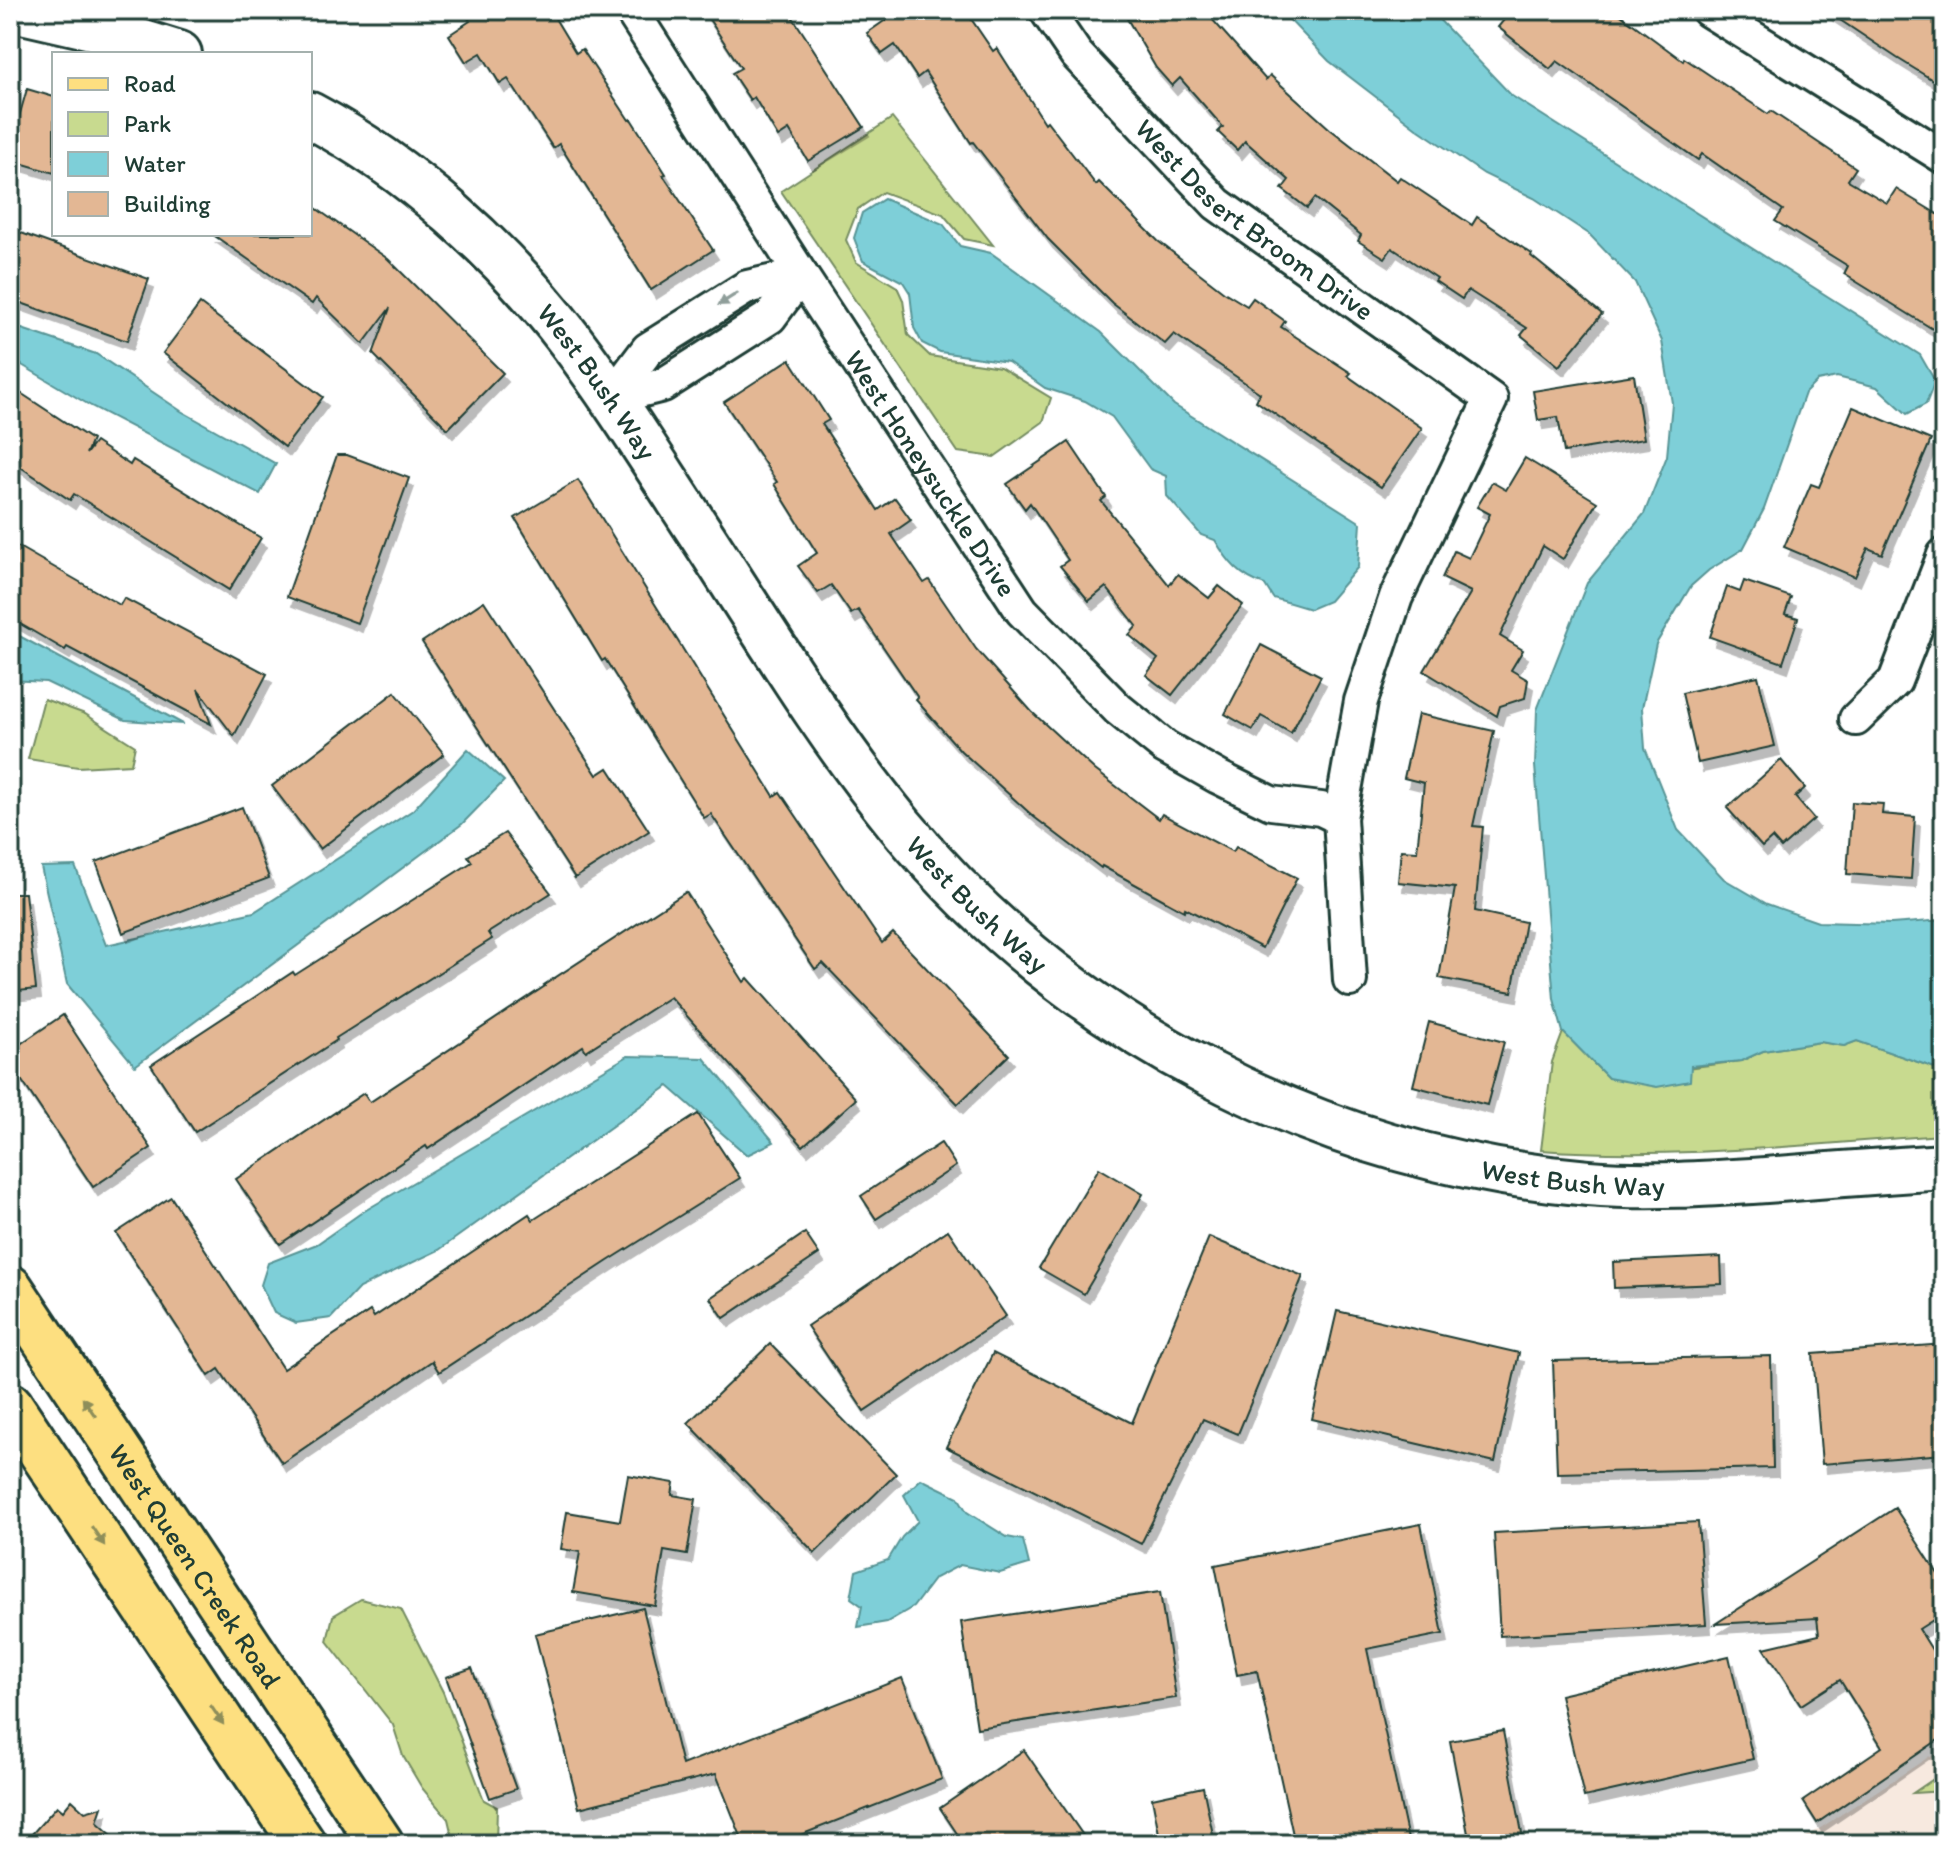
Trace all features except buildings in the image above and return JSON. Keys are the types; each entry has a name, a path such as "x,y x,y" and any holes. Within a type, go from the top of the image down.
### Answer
{"main road":[{"name":"West Queen Creek Road","path":"10,1288 381,1844"},
{"path":"10,1405 303,1844"}],"street":[{"path":"18,10 92,27 173,52"},
{"name":"West Honeysuckle Drive","path":"631,10 1022,611 1118,709 1165,747 1271,803 1321,809 1340,818"},
{"name":"West Desert Broom Drive","path":"1046,10 1076,54 1217,204 1491,399 1396,597 1361,701 1340,818"},
{"path":"1708,10 1944,157"},
{"name":"West Bush Way","path":"312,116 371,152 423,190 479,241 547,312 611,398 840,746 899,824 964,896 992,922 1059,980 1145,1038 1230,1084 1312,1121 1409,1152 1493,1171 1591,1183 1679,1185 1944,1167"},
{"path":"611,398 648,349 747,287 801,275"},
{"path":"1856,719 1895,681 1944,555"},
{"path":"1340,818 1350,980"}],"shaded area":[{"path":"1944,1747 1944,1844 1796,1844"}],"green space":[{"path":"892,118 993,245 964,239 943,214 883,192 858,209 846,240 856,262 897,287 903,300 908,335 930,356 1000,367 1051,398 1043,422 994,457 958,452 781,191"},
{"path":"44,699 85,714 135,746 131,764 78,767 28,759"},
{"path":"1563,1032 1608,1078 1741,1061 1763,1051 1820,1042 1844,1046 1857,1041 1944,1069 1944,1135 1692,1152 1541,1150 1552,1062"},
{"path":"361,1599 401,1609 443,1692 484,1800 497,1807 496,1844 454,1844 448,1819 422,1788 403,1756 393,1725 327,1641 333,1616"},
{"path":"1944,1772 1944,1791 1913,1793"}],"water":[{"path":"1280,10 1430,10 1512,96 1920,355 1935,381 1926,404 1907,414 1877,387 1837,377 1817,381 1805,393 1764,509 1743,549 1709,570 1691,586 1656,644 1642,708 1645,748 1678,830 1724,879 1767,904 1818,922 1891,924 1944,920 1944,1069 1857,1041 1844,1046 1820,1042 1763,1051 1741,1061 1691,1066 1690,1081 1657,1087 1608,1078 1563,1032 1554,999 1535,766 1537,710 1587,583 1644,514 1667,456 1672,403 1662,341 1635,282 1589,234 1534,198 1484,174 1419,130 1329,61"},
{"path":"884,199 943,224 960,246 991,253 1101,332 1174,405 1361,523 1358,567 1329,601 1310,609 1273,598 1265,585 1248,578 1236,568 1215,540 1201,535 1167,496 1166,476 1150,469 1112,417 1085,401 1045,388 1008,362 940,352 922,343 914,328 910,293 903,282 863,261 854,238 862,213"},
{"path":"10,325 96,354 181,411 276,464 260,494 91,406 10,358"},
{"path":"10,631 183,724 125,720 46,682 10,680"},
{"path":"468,749 504,781 462,824 135,1066 67,984 41,867 75,866 106,945 254,912 413,810"},
{"path":"628,1056 704,1058 774,1142 747,1155 668,1086 439,1250 359,1288 331,1318 296,1323 274,1313 261,1285 268,1263 317,1244 361,1213"},
{"path":"921,1479 958,1497 967,1512 1007,1537 1023,1540 1029,1564 1000,1573 960,1565 935,1578 913,1607 887,1622 858,1627 862,1606 851,1598 856,1571 888,1560 902,1537 918,1521 904,1495"}]}
